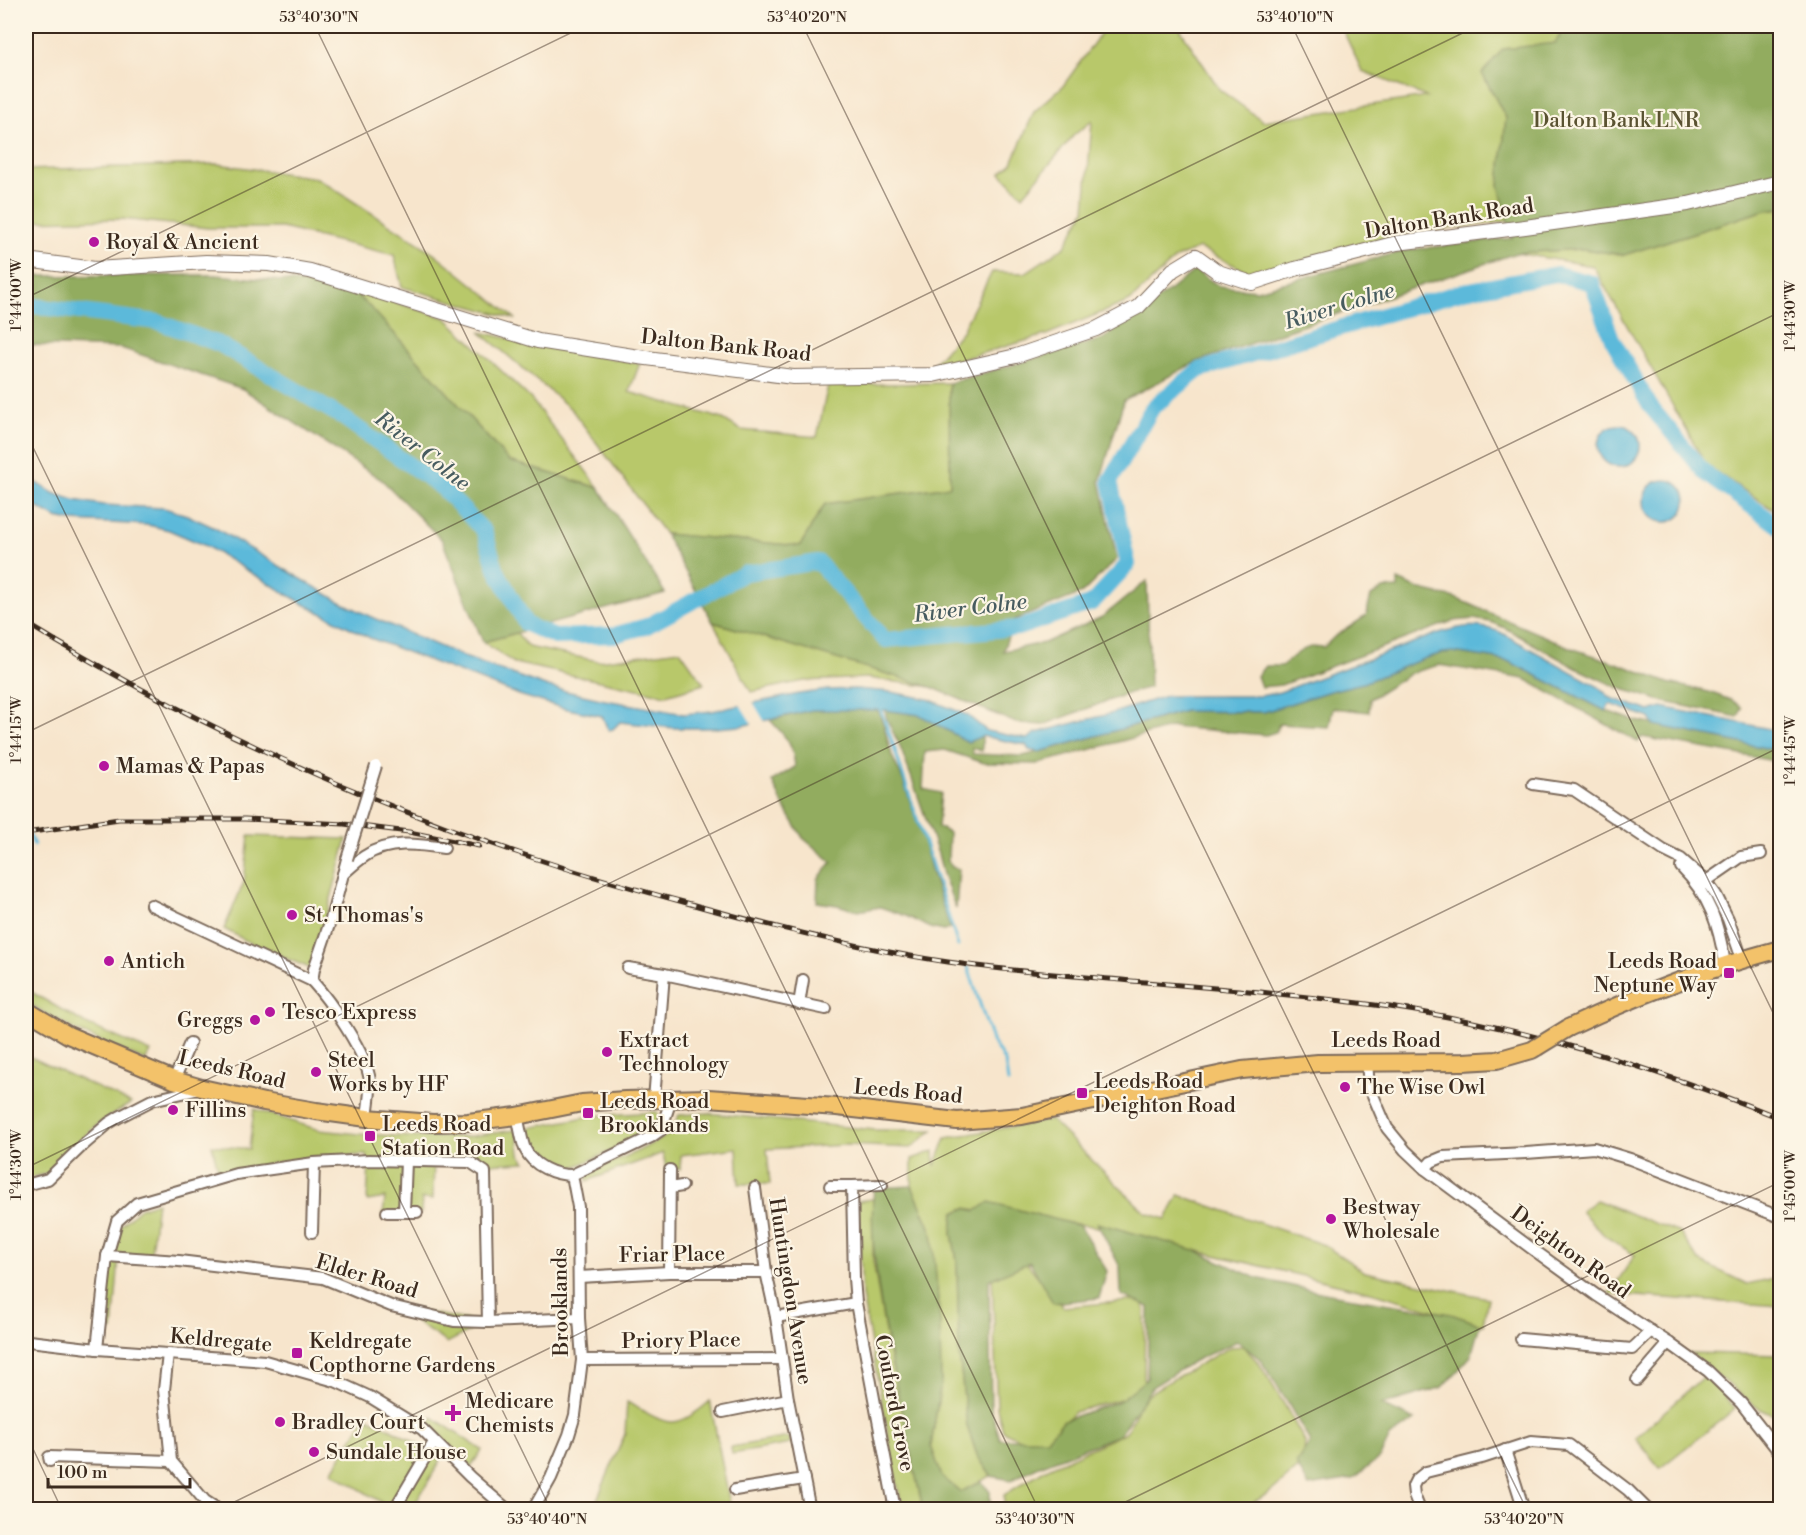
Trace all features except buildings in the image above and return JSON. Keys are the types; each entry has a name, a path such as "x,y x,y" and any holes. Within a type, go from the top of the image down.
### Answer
{"main road":[{"name":"Leeds Road","path":"26,1010 68,1035 174,1080 202,1089 264,1102 367,1118 433,1123 468,1122 518,1116 582,1103 708,1098 837,1107 957,1121 1022,1116 1242,1070 1318,1063 1497,1060 1532,1050 1568,1028 1628,1000 1725,964 1780,949"}],"street":[{"name":"Dalton Bank Road","path":"26,260 95,268 206,262 269,264 310,271 538,341 793,377 933,375 1016,356 1096,329 1138,307 1173,270 1196,256 1218,272 1252,283 1295,269 1397,243 1688,204 1780,182"},
{"path":"312,981 376,766"},
{"path":"1533,784 1574,790 1663,850 1681,859 1706,880 1726,916 1742,959"},
{"path":"343,875 366,855 387,847 410,843 444,848"},
{"path":"1663,850 1692,879 1711,909 1720,933 1725,964"},
{"path":"1711,909 1713,901 1702,884 1741,857 1761,854"},
{"path":"151,905 312,981 366,1062 370,1082 367,1118"},
{"path":"628,969 664,974 826,1009"},
{"path":"654,1100 664,974"},
{"path":"799,1004 803,980"},
{"path":"174,1080 190,1043"},
{"name":"Deighton Road","path":"1367,1063 1369,1086 1387,1128 1405,1150 1425,1168 1596,1295 1708,1371 1741,1403 1780,1453"},
{"path":"26,1185 48,1179 80,1148 119,1117 152,1100 202,1089"},
{"path":"518,1116 525,1148 533,1160 550,1172 572,1175 661,1130 671,1100"},
{"path":"1425,1168 1431,1162 1443,1157 1594,1148 1630,1159 1780,1217"},
{"path":"97,1349 107,1256 117,1221 137,1203 236,1174 314,1163 369,1160 470,1162 485,1172 488,1322"},
{"path":"404,1212 406,1161"},
{"path":"312,1232 314,1163"},
{"path":"669,1272 670,1170"},
{"name":"Brooklands","path":"533,1509 558,1463 576,1415 582,1360 579,1318 578,1207 572,1175"},
{"path":"830,1186 882,1185"},
{"path":"670,1188 682,1186"},
{"name":"Couford Grove","path":"852,1186 856,1303 895,1509"},
{"name":"Huntingdon Avenue","path":"755,1188 766,1272 810,1509"},
{"path":"387,1212 417,1212"},
{"name":"Elder Road","path":"107,1256 179,1261 323,1278 391,1306 454,1321 488,1322 579,1318"},
{"name":"Friar Place","path":"579,1276 669,1272 766,1272"},
{"path":"776,1317 856,1303"},
{"path":"1521,1339 1632,1349 1651,1331"},
{"name":"Keldregate","path":"27,1340 97,1349 266,1360 324,1377 370,1397 422,1429 470,1477 508,1509"},
{"path":"1637,1380 1669,1343"},
{"path":"168,1354 164,1390 171,1461 205,1501 219,1509"},
{"name":"Priory Place","path":"582,1360 782,1359"},
{"name":"Huntingdon Avenue","path":"723,1412 788,1399"},
{"path":"393,1509 434,1442"},
{"path":"1420,1509 1414,1496 1413,1486 1416,1480 1426,1472 1482,1458 1531,1442 1569,1445 1628,1490 1648,1509"},
{"path":"1505,1450 1524,1509"},
{"path":"50,1457 171,1461"},
{"path":"735,1490 804,1479"}],"green space":[{"path":"1106,26 1178,26 1220,90 1263,121 1426,97 1362,71 1341,26 1780,26 1523,140 1482,73 1506,118 1499,185 1508,221 1396,235 1252,274 1199,248 1176,258 1130,301 1046,335 930,368 962,331 992,272 1025,273 1065,246 1085,210 1092,121 1074,135 1023,196 1001,173 1012,163 1034,112 1063,86"},
{"name":"Dalton Bank LNR","path":"1566,26 1780,26 1780,208 1762,211 1624,255 1583,249 1516,253 1196,362 1124,400 1100,481 1117,559 1082,593 1014,620 1003,651 1044,643 1102,617 1147,581 1150,687 1043,725 1016,723 931,687 713,622 665,534 800,546 825,504 950,486 949,383 1103,339 1195,270 1219,286 1257,290 1408,250 1512,238 1499,185 1506,118 1482,73 1503,49 1555,43"},
{"path":"217,164 317,178 434,253 516,319 402,287 394,255 282,228 208,228 122,219 26,221 26,170"},
{"path":"1780,208 1780,514 1707,466 1593,266 1516,253 1583,249 1624,255 1762,211"},
{"path":"216,275 348,287 373,310 509,461 599,488 665,593 483,642 442,540 382,480 243,389 121,348 28,345 26,341 26,276"},
{"path":"348,288 446,318 531,399 599,488 509,461 373,310"},
{"path":"480,332 565,351 640,363 629,392 723,419 741,430 817,437 828,385 949,383 950,486 825,504 800,546 665,534 572,410"},
{"path":"1398,580 1421,590 1455,598 1574,649 1668,683 1709,692 1733,701 1742,708 1738,717 1665,702 1619,688 1576,668 1505,628 1474,619 1453,621 1281,685 1261,687 1257,676 1265,666 1282,666 1306,649 1324,647 1334,637 1366,616 1371,596 1383,589 1398,588"},
{"path":"713,622 931,687 868,678 804,681 751,692"},
{"path":"517,633 528,647 598,661 680,650 704,684 666,695 514,663 483,642"},
{"path":"1453,652 1510,662 1606,711 1637,721 1780,751 1780,762 1642,737 1638,742 1525,679 1439,665 1411,673 1370,699 1369,712 1333,708 1329,727 1279,724 1276,732 1266,735 1173,727 1037,764 984,763 945,750 925,752 923,789 941,793 938,827 949,833 948,860 952,867 959,869 956,909 912,779 885,710 920,715 968,742 982,736 982,751 972,748 973,754 1023,756 1185,711 1264,712 1363,683 1423,659"},
{"path":"812,710 878,710 884,726 892,756 903,780 925,845 950,928 944,931 930,928 880,907 858,911 817,902 818,879 832,862 803,838 772,781 795,767 788,741 770,720"},
{"path":"249,836 347,839 312,969 256,946 224,929 244,882"},
{"path":"26,989 86,1024 151,1052 145,1061 75,1030 26,1002"},
{"path":"26,1055 131,1103 95,1126 48,1173 26,1179"},
{"path":"254,1109 319,1130 360,1134 465,1137 515,1130 518,1134 520,1154 526,1162 484,1164 466,1157 434,1157 433,1199 422,1199 421,1213 383,1215 385,1198 367,1201 369,1164 367,1155 315,1157 219,1174 212,1145 249,1149"},
{"path":"657,1112 658,1123 648,1135 570,1169 542,1160 529,1143 528,1128 591,1116"},
{"path":"707,1113 875,1130 933,1130 911,1148 846,1145 767,1149 770,1184 739,1184 737,1148 681,1155 680,1169 666,1169 663,1153 587,1181 587,1173 670,1134 679,1115"},
{"path":"1051,1120 1146,1213 1166,1219 1179,1195 1324,1245 1365,1272 1488,1298 1483,1325 1375,1293 1092,1226 965,1208 954,1213 952,1233 957,1261 959,1352 967,1426 977,1455 991,1476 961,1492 942,1477 931,1446 941,1382 932,1232 912,1186 912,1159 934,1151 935,1166 946,1138"},
{"path":"912,1186 932,1232 940,1321 941,1382 931,1446 942,1477 961,1492 981,1481 990,1492 990,1509 923,1509 886,1336 873,1234 874,1188"},
{"path":"873,1199 873,1260 887,1344 923,1509 902,1509 862,1296 858,1201"},
{"path":"1596,1200 1680,1233 1699,1261 1747,1284 1780,1277 1780,1306 1609,1294 1635,1255 1605,1236 1581,1211"},
{"path":"157,1202 150,1260 119,1259 113,1330 103,1331 116,1230 140,1208"},
{"path":"989,1202 1080,1226 1107,1271 1099,1298 1053,1303 1030,1262 989,1280 991,1409 1000,1439 1047,1439 1064,1420 1119,1401 1147,1379 1149,1307 1121,1295 1120,1267 1097,1223 1195,1250 1256,1278 1329,1294 1451,1314 1480,1324 1471,1356 1443,1387 1381,1405 1415,1420 1390,1437 1380,1457 1353,1479 1309,1486 1296,1464 1310,1442 1260,1359 1237,1341 1194,1361 1152,1387 1119,1435 1037,1467 1011,1480 991,1476 977,1455 967,1426 959,1352 957,1261 952,1233 954,1213 966,1208 976,1211"},
{"path":"1025,1261 1063,1307 1140,1300 1145,1309 1144,1385 1128,1397 1074,1412 1047,1442 1025,1442 1003,1431 997,1408 992,1275"},
{"path":"391,1306 485,1323 447,1343"},
{"path":"1243,1346 1259,1363 1305,1442 1303,1464 1273,1490 1244,1509 1004,1510 1004,1495 1046,1469 1125,1433 1134,1418 1139,1402 1156,1389 1230,1347"},
{"path":"1690,1353 1780,1355 1780,1418 1758,1408"},
{"path":"1704,1376 1735,1409 1660,1468 1635,1438"},
{"path":"710,1401 731,1509 593,1509 625,1434 627,1402 669,1422 687,1418"},
{"path":"366,1416 415,1442 441,1460 412,1509 376,1509 381,1502 332,1472"},
{"path":"432,1417 482,1450 469,1470 426,1429"},
{"path":"789,1437 791,1444 732,1454 731,1447"}],"water":[{"path":"1619,425 1634,431 1640,446 1634,461 1619,467 1604,461 1598,446 1604,431"},
{"path":"26,476 53,493 74,500 103,505 164,508 187,515 215,528 337,600 464,657 548,687 684,714 712,711 799,694 856,689 891,692 928,699 967,715 987,731 1027,739 1036,733 1113,713 1166,696 1261,696 1280,692 1439,633 1462,627 1477,627 1500,632 1599,687 1611,698 1650,711 1662,707 1780,731 1780,751 1654,725 1650,718 1610,704 1606,711 1510,662 1453,652 1423,659 1363,683 1264,712 1185,711 1039,752 1029,750 1026,745 982,736 968,742 920,715 885,710 812,710 741,726 715,728 674,728 620,722 609,730 602,716 563,708 519,695 370,638 302,603 206,546 169,530 148,525 71,521 56,518 26,501"},
{"path":"1665,480 1680,486 1686,501 1680,516 1665,522 1650,516 1644,501 1650,486"}],"pier":[{"path":"752,700 766,724 754,727 739,703"}],"waterway":[{"name":"River Colne","path":"26,305 158,322 219,344 345,419 442,488 484,531 497,571 526,624 555,637 614,635 647,626 745,573 818,562 885,640 1018,628 1092,603 1128,564 1110,481 1153,407 1199,370 1464,291 1557,274 1592,283 1612,339 1650,406 1705,473 1780,527"},
{"path":"880,708 958,946"},
{"path":"26,827 34,845"},
{"path":"968,967 992,1041 1005,1062 1008,1082"}],"railway":[{"path":"26,623 204,722 328,780 455,830 624,886 817,937 948,962 1314,998 1440,1015 1588,1051 1685,1082 1780,1118"},
{"path":"26,833 119,819 245,819 344,824 409,832 479,846"}],"place":[{"name":"Royal & Ancient","path":"94,242"},
{"name":"Mamas & Papas","path":"104,766"},
{"name":"St. Thomas's","path":"292,915"},
{"name":"Antich","path":"109,961"},
{"name":"Leeds Road Neptune Way","path":"1729,973"},
{"name":"Tesco Express","path":"270,1012"},
{"name":"Greggs","path":"255,1020"},
{"name":"Extract Technology","path":"607,1052"},
{"name":"Steel Works by HF","path":"316,1072"},
{"name":"The Wise Owl","path":"1345,1087"},
{"name":"Leeds Road Deighton Road","path":"1082,1093"},
{"name":"Fillins","path":"173,1110"},
{"name":"Leeds Road Brooklands","path":"588,1113"},
{"name":"Leeds Road Station Road","path":"370,1136"},
{"name":"Bestway Wholesale","path":"1331,1219"},
{"name":"Keldregate Copthorne Gardens","path":"297,1353"},
{"name":"Medicare Chemists","path":"453,1413"},
{"name":"Bradley Court","path":"280,1422"},
{"name":"Sundale House","path":"314,1452"}]}
